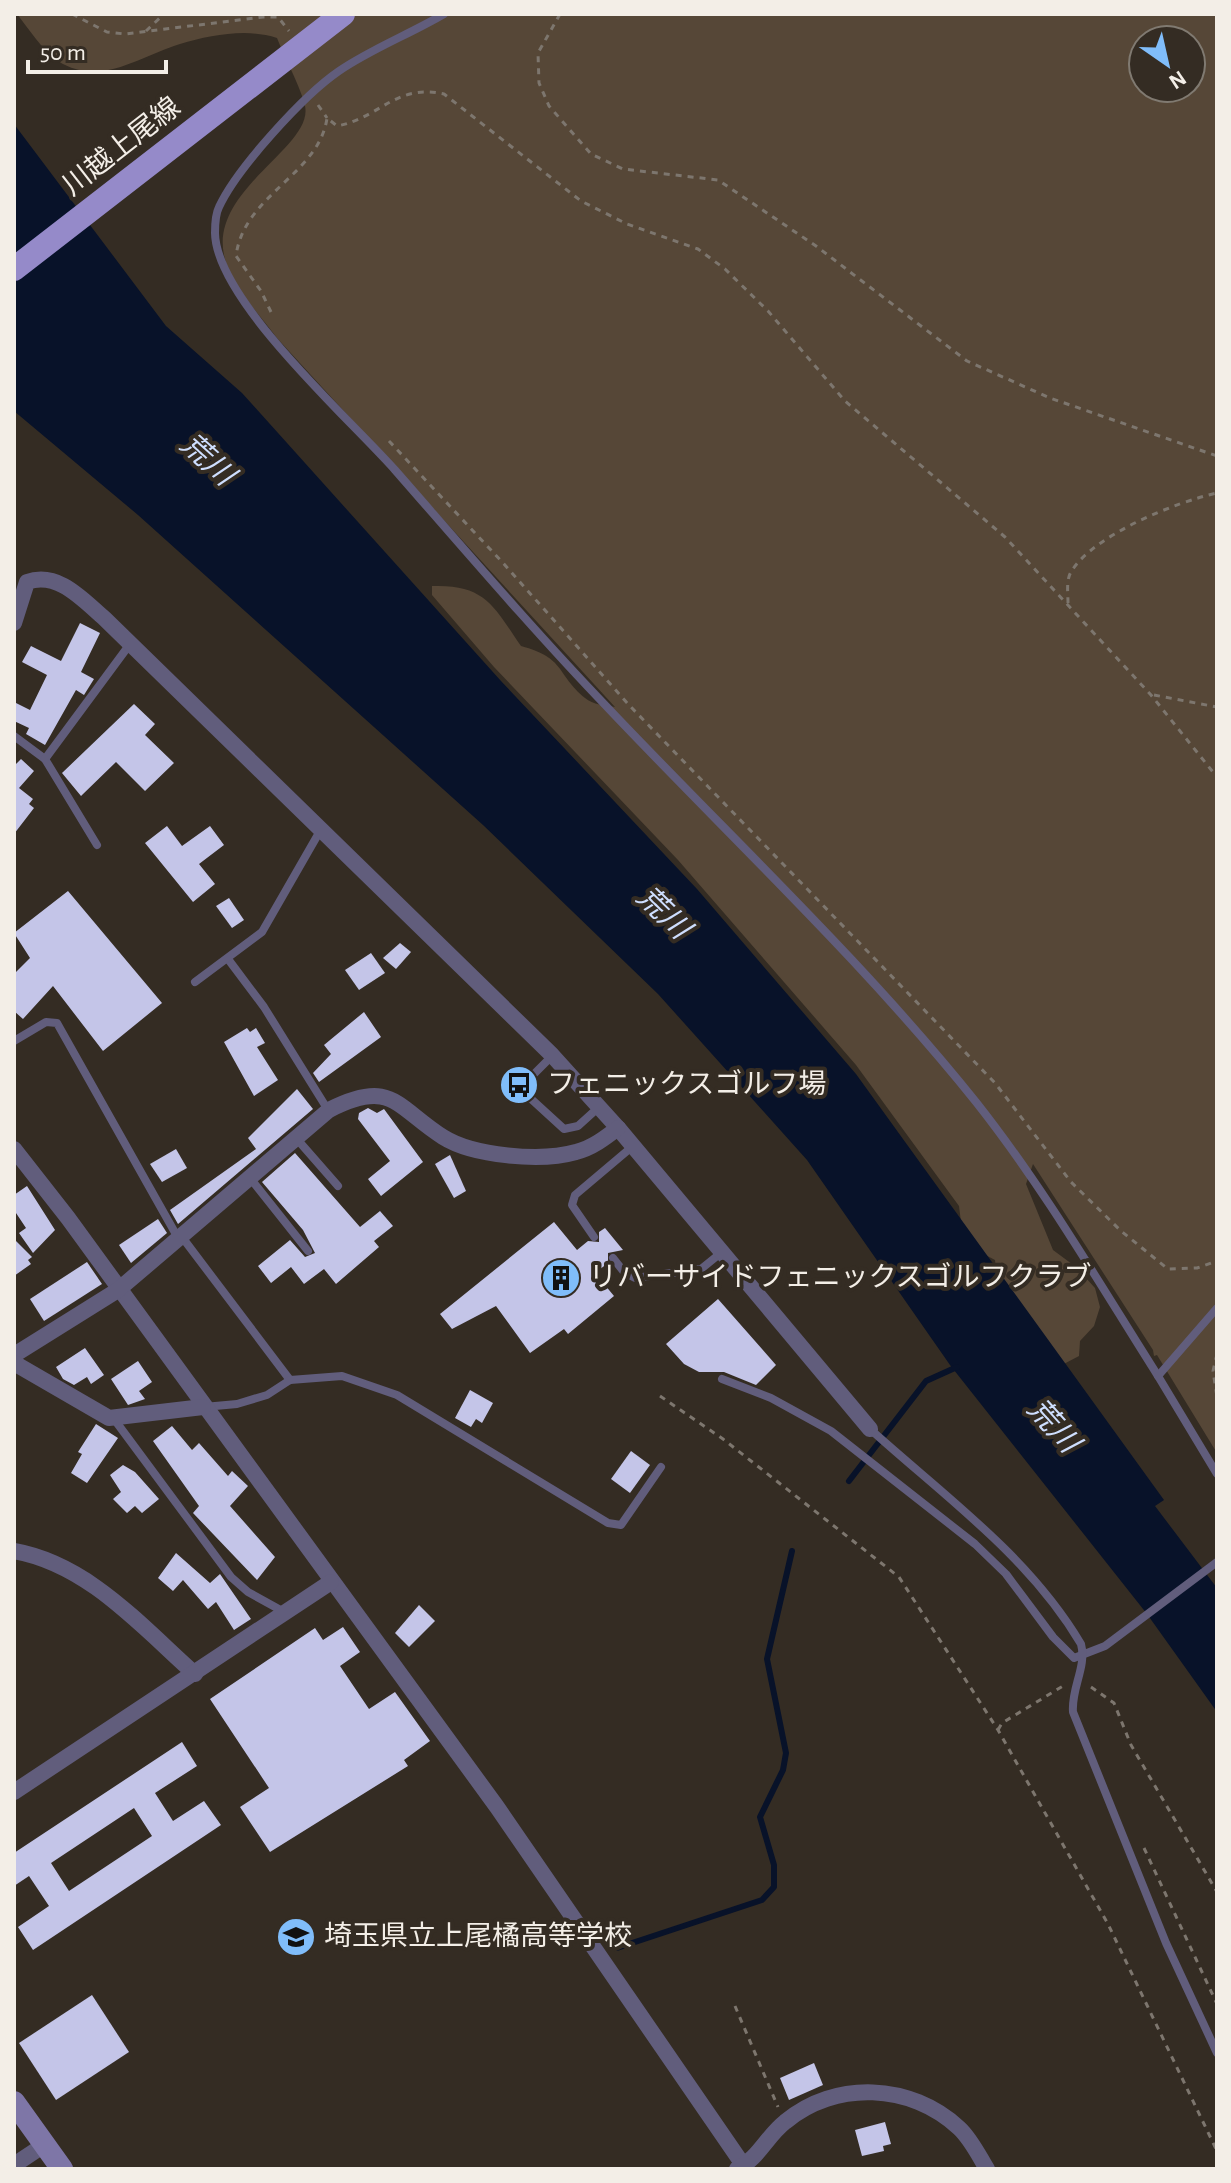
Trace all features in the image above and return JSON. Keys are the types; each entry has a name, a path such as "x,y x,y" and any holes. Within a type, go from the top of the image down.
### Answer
{"main road":[{"name":"川越上尾線","path":"14,269 343,14"}],"street":[{"path":"15,617 27,582 39,578 66,587 130,643 320,831 495,995 552,1055 618,1128 870,1429"},
{"path":"14,1355 118,1290 329,1110 361,1097 381,1096 401,1105 442,1137 463,1146 517,1157 576,1152 599,1142 618,1128"},
{"path":"14,1149 68,1218 497,1807 742,2168 784,2122 828,2096 864,2090 896,2095 915,2102 959,2128 987,2169"},
{"path":"14,1363 113,1418 203,1407"},
{"path":"14,1551 42,1557 97,1586 195,1674"},
{"path":"14,1792 331,1582"},
{"path":"14,2102 62,2169"},
{"path":"14,2165 44,2145"}],"lane":[{"path":"444,14 341,69 313,93 238,177 216,211 215,240 228,276 243,301 607,708 844,949 975,1101 1031,1177 1217,1474"},
{"path":"45,759 130,643"},
{"path":"14,736 45,759 97,845"},
{"path":"195,982 262,932 320,831"},
{"path":"228,959 264,1007 329,1110"},
{"path":"14,1041 46,1022 57,1023 180,1238 290,1380"},
{"path":"552,1055 530,1078 529,1097 564,1129 578,1126 599,1107"},
{"path":"296,1138 338,1186"},
{"path":"594,1237 572,1205 575,1195 633,1146"},
{"path":"250,1178 308,1251"},
{"path":"613,1258 624,1272 635,1278 701,1269 723,1252"},
{"path":"1158,1376 1217,1308"},
{"path":"203,1407 237,1404 267,1395 290,1380 342,1376 397,1395 608,1523 621,1525 661,1467"},
{"path":"722,1379 771,1398 831,1431 975,1544 1021,1592 1068,1655 1074,1658 1124,1633 1217,1562"},
{"path":"113,1418 231,1577 248,1592 286,1613"},
{"path":"870,1429 970,1515 1015,1560 1071,1626 1084,1655 1072,1694 1080,1733 1166,1943 1217,2053"}],"path":[{"path":"72,14 107,32 144,33 277,16 294,42"},
{"path":"144,33 164,14"},
{"path":"560,14 538,53 539,83 549,106 591,154 623,169 718,180 816,246 967,361 1050,398 1217,456"},
{"path":"313,93 327,118 337,126 360,122 394,98 424,89 444,94 581,201 627,224 698,249 768,311 845,401 1005,537 1151,695 1217,777"},
{"path":"276,321 261,291 236,256 238,242 249,216 324,138 327,118"},
{"path":"379,432 504,564 629,705 995,1083 1071,1182 1168,1269 1197,1268 1217,1261"},
{"path":"1068,603 1069,576 1079,561 1097,547 1135,523 1217,493"},
{"path":"1151,695 1217,707"},
{"path":"1217,1354 1213,1371 1217,1397"},
{"path":"660,1396 723,1439 899,1577 998,1730 1108,1924 1217,2151"},
{"path":"998,1730 1002,1723 1077,1679 1114,1703 1131,1745 1217,1892"},
{"path":"1142,1844 1217,2004"},
{"path":"735,2006 784,2122"}],"shaded area":[{"name":"リバーサイドフェニックスゴルフクラブ","path":"17,14 1217,14 1217,1453 1033,1164 1026,1184 1053,1250 1076,1267 1095,1288 1100,1307 1094,1326 1080,1341 1079,1356 1060,1366 997,1280 995,1260 974,1249 962,1230 959,1206 856,1065 678,860 494,667 432,595 432,586 450,586 477,594 495,609 521,646 553,661 588,700 615,707 277,338 232,278 224,255 224,231 232,210 304,121 303,99 277,38 254,33 216,36 180,44 105,71 74,69 58,61"}],"water":[{"name":"荒川","path":"14,124 166,326 242,393 501,681 697,889 856,1074 1164,1500 1155,1506 1217,1588 1217,1712 1147,1614 950,1365 807,1160 658,994 483,825 138,515 14,411"}],"building":[{"path":"80,623 100,633 81,672 94,679 84,695 76,690 45,745 26,734 29,728 14,721 14,702 30,710 47,675 22,662 31,646 61,661"},
{"path":"134,704 155,724 145,735 174,763 145,791 116,762 81,796 62,773"},
{"path":"21,759 34,771 19,788 33,799 29,804 34,808 14,834 14,766"},
{"path":"167,826 182,846 210,826 224,845 199,864 215,884 193,902 145,843"},
{"path":"68,891 162,1003 103,1051 53,986 23,1019 14,1011 14,974 30,958 14,933"},
{"path":"229,898 244,920 232,928 216,906"},
{"path":"400,943 411,952 396,969 383,958"},
{"path":"371,953 385,973 359,990 345,970"},
{"path":"364,1012 381,1037 319,1082 313,1073 331,1054 324,1045"},
{"path":"247,1028 250,1032 256,1028 265,1043 257,1047 278,1080 254,1096 224,1042"},
{"path":"297,1089 313,1109 178,1224 170,1210 256,1149 248,1138"},
{"path":"368,1108 377,1113 384,1109 423,1162 381,1196 368,1179 390,1161 358,1119 359,1113"},
{"path":"176,1149 187,1168 162,1182 150,1164"},
{"path":"295,1153 360,1227 380,1211 393,1226 374,1241 379,1247 336,1284 324,1269 304,1284 291,1267 271,1283 258,1266 290,1240 305,1257 315,1253 303,1230 262,1182"},
{"path":"450,1155 466,1191 454,1198 435,1164"},
{"path":"27,1186 55,1230 33,1253 19,1233 26,1228 14,1210 14,1195"},
{"path":"158,1219 167,1233 131,1263 119,1245"},
{"path":"554,1222 577,1250 588,1241 599,1242 599,1232 605,1228 623,1250 608,1253 608,1263 595,1273 614,1296 568,1334 564,1329 530,1353 496,1306 452,1329 440,1314"},
{"path":"14,1239 32,1257 28,1260 31,1264 14,1276"},
{"path":"87,1262 102,1284 44,1321 30,1299"},
{"path":"718,1299 776,1365 756,1385 724,1372 699,1372 684,1364 666,1344"},
{"path":"85,1348 104,1375 91,1384 87,1377 74,1385 63,1379 56,1367"},
{"path":"138,1361 152,1382 139,1391 145,1399 128,1405 111,1379"},
{"path":"470,1390 493,1403 482,1423 476,1419 471,1427 455,1418"},
{"path":"96,1424 118,1438 87,1483 71,1473 82,1454 78,1452"},
{"path":"172,1426 192,1450 199,1443 228,1476 232,1471 248,1486 230,1506 275,1557 257,1580 193,1513 199,1506 153,1441"},
{"path":"631,1451 650,1465 630,1493 611,1479"},
{"path":"123,1465 135,1472 159,1499 142,1513 135,1506 127,1513 113,1499 121,1492 110,1475"},
{"path":"176,1553 210,1583 220,1574 251,1619 234,1630 216,1602 208,1609 183,1580 173,1591 158,1578"},
{"path":"419,1605 435,1621 409,1647 395,1633"},
{"path":"343,1627 360,1652 340,1666 369,1709 395,1692 430,1741 404,1760 408,1766 270,1852 240,1807 269,1788 210,1699 315,1628 323,1640"},
{"path":"182,1742 197,1766 155,1793 173,1821 204,1801 221,1825 33,1950 18,1927 49,1906 29,1876 14,1886 14,1853","holes":["134,1808 152,1836 69,1891 51,1863"]},
{"path":"92,1995 129,2052 56,2100 19,2043"},
{"path":"814,2063 823,2085 789,2100 780,2078"},
{"path":"885,2122 891,2144 883,2146 884,2151 862,2156 855,2130"}],"waterway":[{"path":"849,1481 926,1381 957,1367"},
{"path":"617,1948 762,1900 774,1887 774,1865 760,1817 783,1770 786,1753 767,1659 792,1551"}],"place":[{"name":"フェニックスゴルフ場","path":"519,1085"},
{"name":"リバーサイドフェニックスゴルフクラブ","path":"561,1278"},
{"name":"埼玉県立上尾橘高等学校","path":"296,1937"}]}
